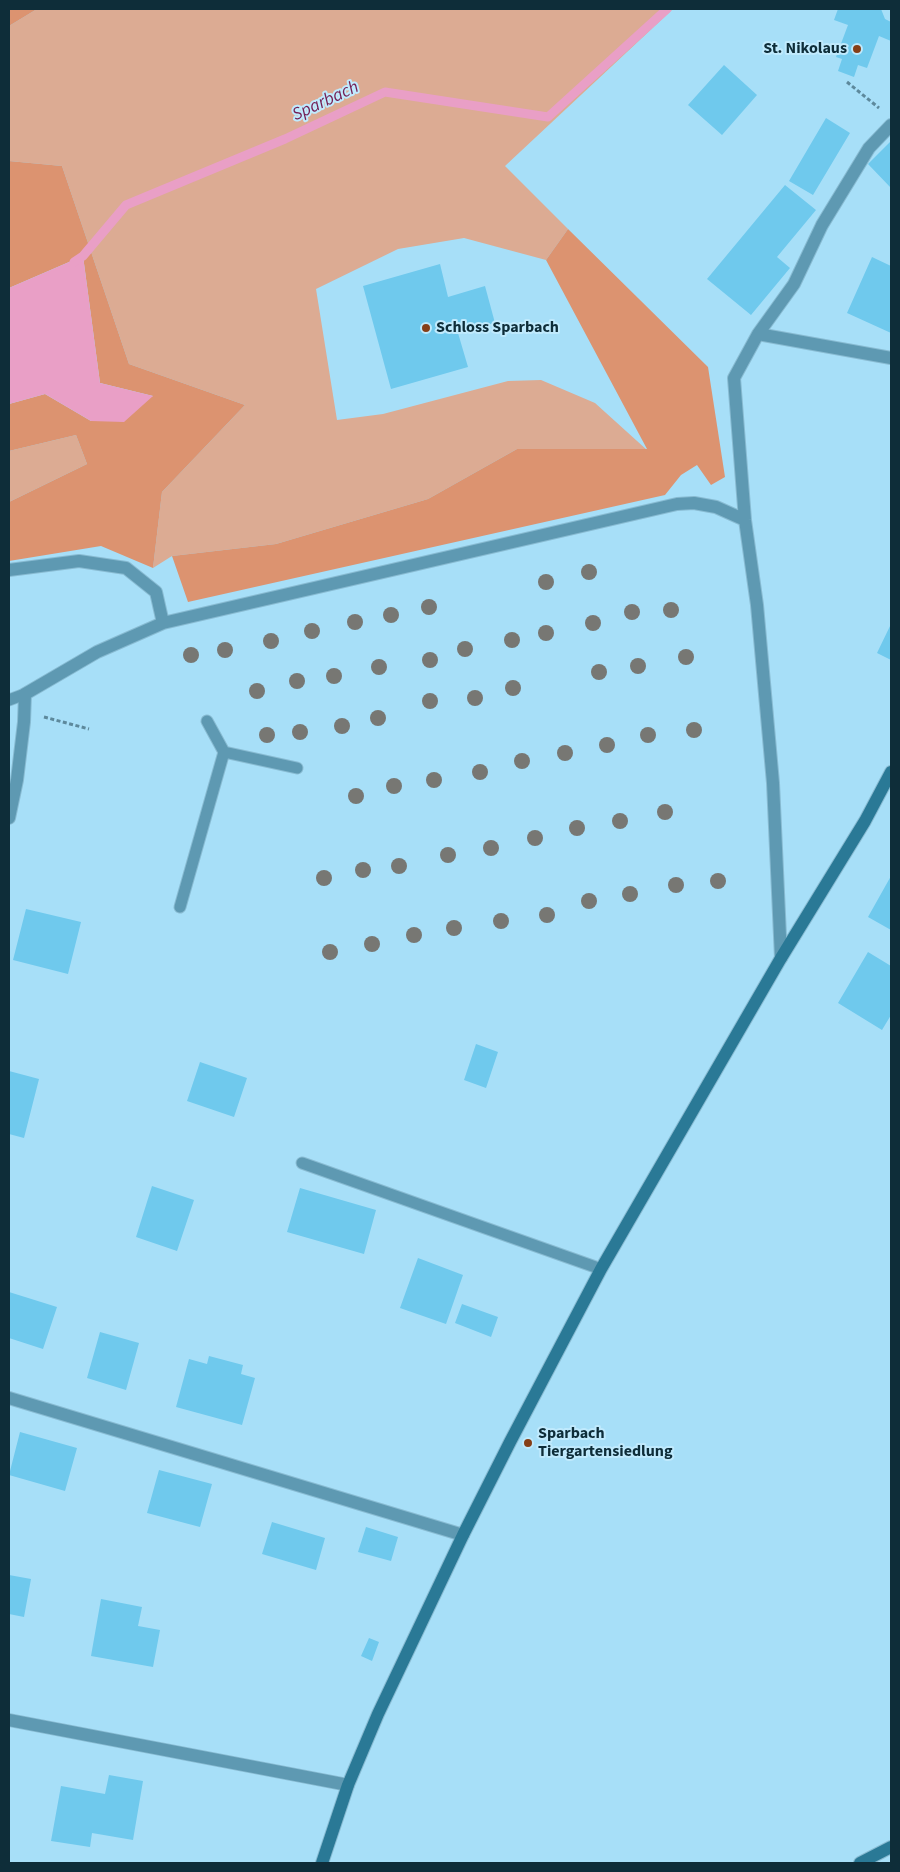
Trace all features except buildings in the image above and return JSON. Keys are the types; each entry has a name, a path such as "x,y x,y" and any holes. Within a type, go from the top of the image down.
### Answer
{"street":[{"path":"781,958 772,773 757,606 745,520 734,378 758,334 794,284 822,225 869,148 891,125"},
{"path":"758,334 891,358"},
{"path":"9,818 17,780 24,722 25,694 97,652 163,623 677,504 694,503 716,507 745,520"},
{"path":"9,570 79,561 126,568 156,592 163,623"},
{"path":"322,1863 348,1785 378,1714 463,1535 601,1269 781,958 865,821 891,772"},
{"path":"9,1398 463,1535"},
{"path":"9,1720 348,1785"},
{"path":"860,1863 891,1847"}],"lane":[{"path":"9,700 25,694"},
{"path":"180,908 224,752 207,721"},
{"path":"224,752 297,768"},
{"path":"302,1163 601,1269"}],"path":[{"path":"847,82 881,110"},
{"path":"24,722 42,717 89,729"}],"shaded area":[{"path":"9,9 37,9 9,26"},
{"path":"37,9 673,9 505,166 568,229 546,260 464,238 398,249 316,289 337,420 383,414 508,381 541,380 595,403 647,450 517,449 428,499 276,544 172,556 153,568 162,492 245,405 129,364 62,166 9,161 9,26"},
{"path":"9,161 62,166 129,364 245,405 162,492 153,568 101,546 9,561 9,502 87,464 76,435 9,451 9,404 45,394 91,421 153,396 100,383 83,256 9,288"},
{"path":"568,229 708,367 725,477 711,485 697,465 681,475 665,495 188,602 172,556 276,544 428,499 517,449 647,449 546,260"},
{"path":"83,256 100,383 153,396 124,422 91,421 45,394 9,404 9,288"},
{"path":"76,435 87,464 9,502 9,451"}],"waterway":[{"name":"Sparbach","path":"74,262 83,256 126,205 285,139 385,92 548,117 667,9"}],"place":[{"name":"St. Nikolaus","path":"857,49"},
{"name":"Schloss Sparbach","path":"426,328"},
{"name":"Sparbach Tiergartensiedlung","path":"528,1443"}]}
